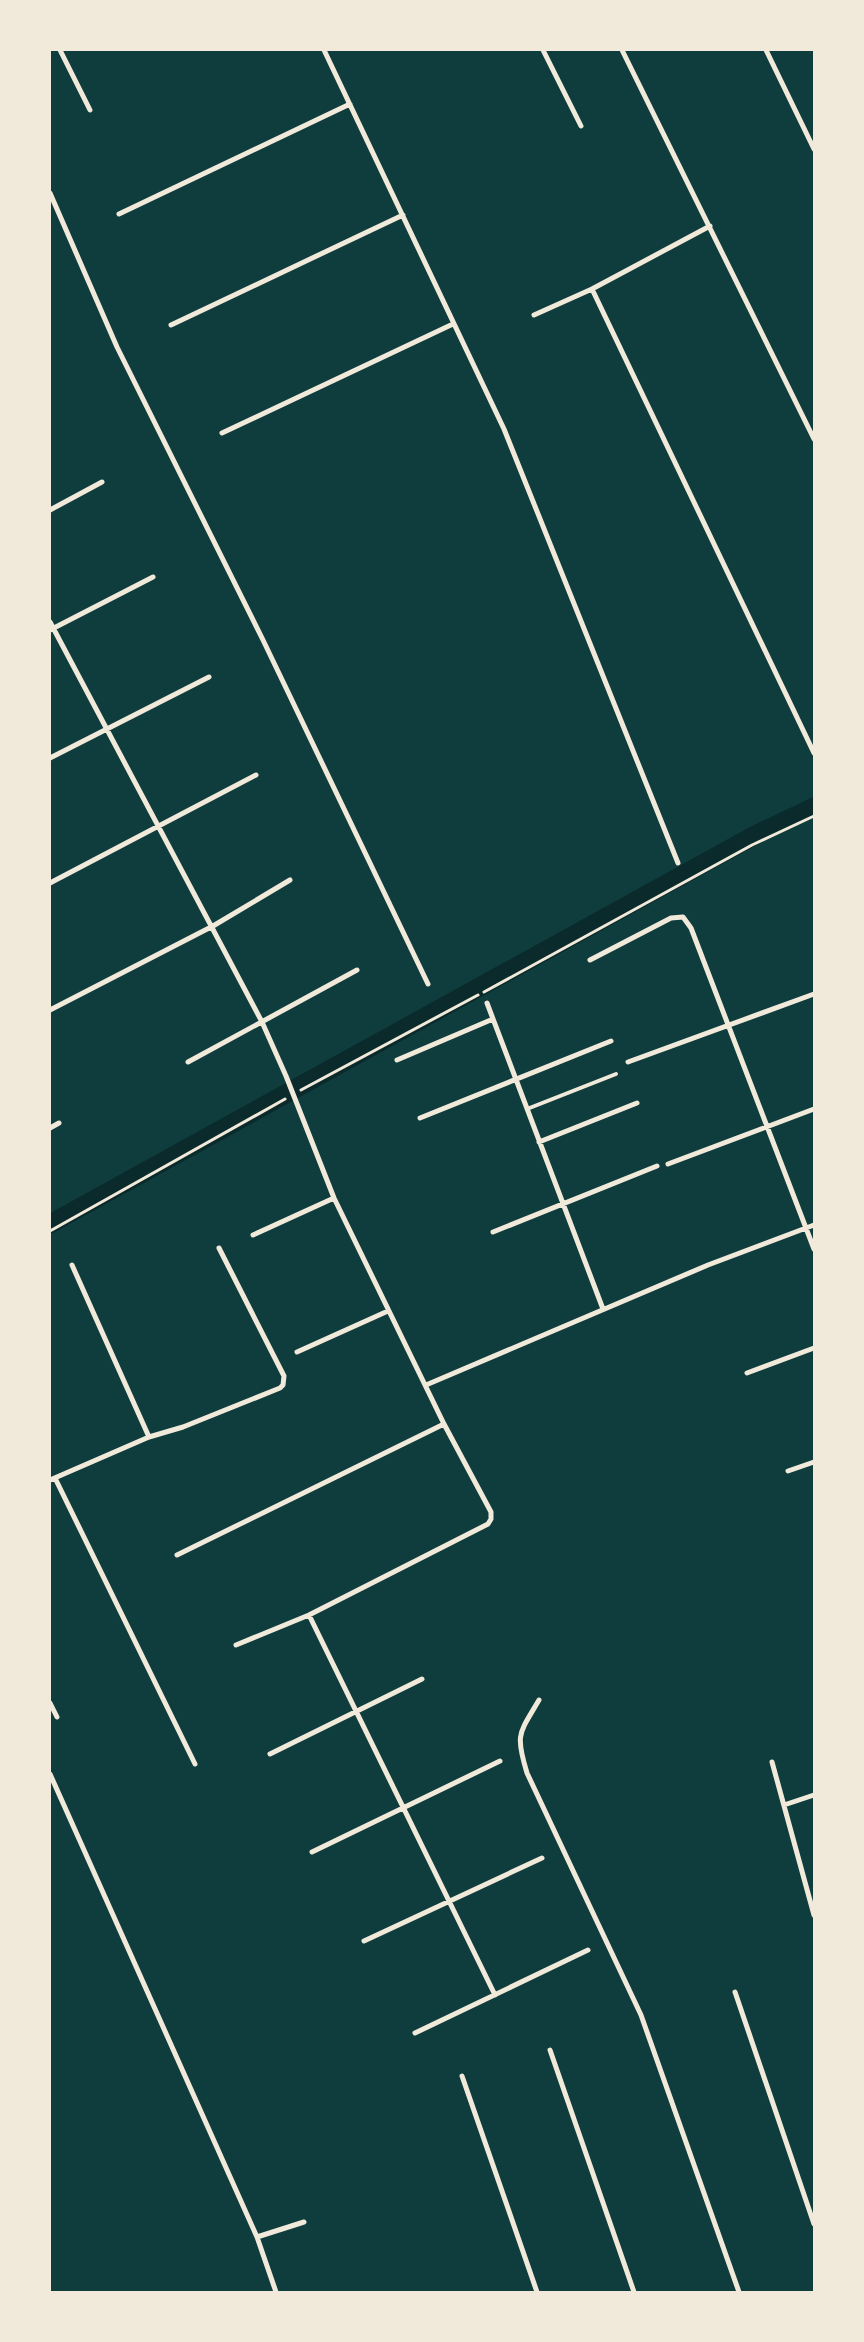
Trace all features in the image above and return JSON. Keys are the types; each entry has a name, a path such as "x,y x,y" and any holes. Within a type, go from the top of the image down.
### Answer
{"street":[{"path":"60,50 90,110"},
{"path":"324,50 504,428 678,863"},
{"path":"543,50 581,126"},
{"path":"622,50 814,439"},
{"path":"766,50 814,149"},
{"path":"119,214 350,104"},
{"path":"50,193 117,347 263,640 428,984"},
{"path":"171,325 403,215"},
{"path":"534,314 592,290 710,226"},
{"path":"592,290 814,753"},
{"path":"222,433 454,324"},
{"path":"50,510 102,482"},
{"path":"52,630 153,577"},
{"path":"50,622 52,630 108,728 262,1022 286,1076 334,1198 444,1424 491,1512 491,1519 488,1524 308,1615 236,1645"},
{"path":"50,758 209,677"},
{"path":"50,883 256,775"},
{"path":"50,1010 213,926 290,880"},
{"path":"590,960 671,918 683,917 691,928 814,1249"},
{"path":"188,1062 356,970"},
{"path":"628,1062 814,994"},
{"path":"487,1003 603,1309"},
{"path":"397,1060 493,1018"},
{"path":"420,1118 611,1040"},
{"path":"539,1142 636,1104"},
{"path":"668,1164 814,1109"},
{"path":"50,1128 59,1123"},
{"path":"493,1232 657,1166"},
{"path":"253,1235 334,1198"},
{"path":"426,1385 708,1265 814,1225"},
{"path":"195,1764 53,1479 149,1437 183,1427 280,1388 283,1385 284,1376 219,1248"},
{"path":"72,1265 149,1437"},
{"path":"297,1352 388,1311"},
{"path":"747,1373 814,1348"},
{"path":"177,1555 444,1424"},
{"path":"788,1471 814,1462"},
{"path":"308,1615 495,1995"},
{"path":"270,1754 422,1679"},
{"path":"540,1700 519,1736 520,1751 527,1773 641,2014 739,2292"},
{"path":"50,1703 57,1717"},
{"path":"312,1852 500,1761"},
{"path":"772,1762 813,1905 814,1915"},
{"path":"50,1774 257,2237 276,2292"},
{"path":"784,1805 814,1795"},
{"path":"364,1941 542,1858"},
{"path":"415,2033 588,1950"},
{"path":"735,1992 814,2224"},
{"path":"550,2050 634,2292"},
{"path":"462,2076 537,2292"},
{"path":"257,2237 304,2222"}],"lane":[{"path":"527,1109 616,1074"}],"path":[{"path":"50,1231 293,1094 752,845 814,816"}],"waterway":[{"path":"50,1224 755,835 814,807"}]}
